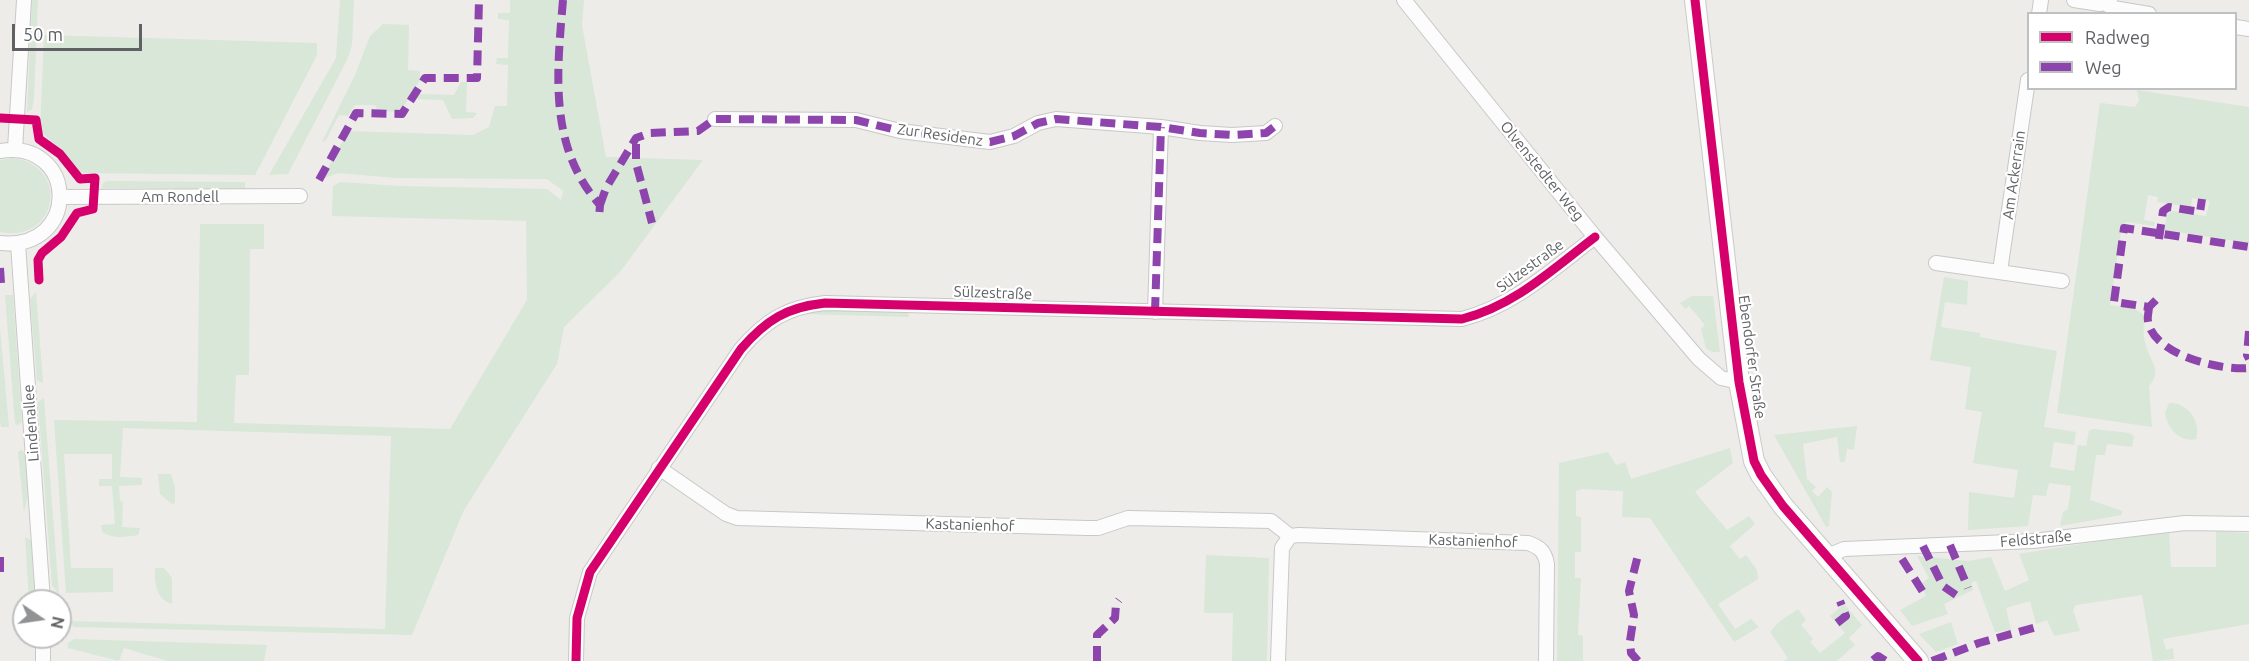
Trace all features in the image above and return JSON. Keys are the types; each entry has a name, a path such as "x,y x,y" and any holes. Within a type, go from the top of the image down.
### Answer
{"street":[{"path":"15,149 24,0"},
{"name":"Olvenstedter Weg","path":"1404,0 1595,237 1699,359 1720,378 1738,382"},
{"name":"Ebendorfer Straße","path":"1695,0 1738,382 1749,444 1761,475 1825,557 1918,661"},
{"path":"2074,0 2108,2 2121,9 2138,12"},
{"name":"Am Ackerrain","path":"2000,271 2027,87"},
{"name":"Zur Residenz","path":"714,119 856,120 900,131 990,142 1014,136 1038,123 1056,119 1161,126 1200,133 1252,135 1266,133 1275,126"},
{"path":"1155,312 1161,126"},
{"path":"0,151 15,149 29,152 42,159 52,169 61,197 57,214 48,229 34,239 18,244 0,243"},
{"name":"Am Rondell","path":"61,197 300,196"},
{"name":"Sülzestraße","path":"576,661 577,618 590,572 659,468 754,334 766,324 798,306 825,303 1462,319 1491,310 1516,297 1595,237"},
{"name":"Lindenallee","path":"18,244 42,589"},
{"path":"1936,263 2062,281"},
{"name":"Kastanienhof","path":"659,468 726,514 737,518 1087,528 1098,528 1128,518 1271,521 1290,536 1528,543 1542,550 1547,564 1546,661"},
{"name":"Feldstraße","path":"1825,557 1844,549 2033,541 2185,523 2249,524"},
{"path":"1278,661 1281,557 1282,548 1290,536"}],"green space":[{"path":"32,0 38,0 34,100 32,109 27,112"},
{"path":"340,0 354,0 352,45 347,60 288,174 269,175 336,58"},
{"path":"510,0 584,0 582,25 606,157 703,160 620,272 564,327 557,364 464,510 412,635 74,627 72,621 385,629 391,436 123,428 120,477 142,478 142,485 119,486 120,501 123,502 122,527 140,528 138,535 124,537 114,537 102,532 101,525 115,524 112,486 99,486 99,479 112,479 112,454 64,454 71,568 113,568 113,592 72,593 72,589 66,589 54,420 197,422 200,224 264,224 264,249 250,249 249,375 236,375 234,423 450,429 527,300 526,221 332,216 333,186 340,182 399,186 547,189 561,200 563,191 547,179 397,178 338,173 323,177 348,131 473,135 489,127 495,106 507,106 508,65 496,64 497,58 508,58 509,20 498,19 498,13 510,13"},
{"path":"383,24 409,25 408,70 420,71 420,80 400,112 378,111 375,105 355,105 348,116 339,115 326,140 322,142 355,75 370,36"},
{"path":"44,35 317,43 317,55 255,175 83,173 76,170 59,148 40,131"},
{"path":"461,82 467,82 466,112 477,113 473,118 452,119 443,100 415,99 418,94 454,95"},
{"path":"2137,90 2249,107 2249,243 2164,230 2167,215 2172,211 2206,216 2210,201 2192,198 2191,207 2157,202 2158,197 2148,195 2144,220 2155,222 2154,226 2127,222 2122,225 2110,305 2134,308 2145,316 2144,338 2155,371 2153,381 2149,386 2152,427 2057,413 2100,103 2135,107 2139,101"},
{"path":"13,158 31,164 44,175 50,188 50,202 45,216 35,227 20,233 0,232 0,160"},
{"path":"107,181 245,182 245,189 102,188 103,183"},
{"path":"1944,277 1968,281 1967,305 1945,302 1941,327 1980,333 1980,337 2057,351 2044,427 2076,432 2074,445 2054,442 2050,467 2074,471 2078,445 2086,446 2089,431 2093,429 2130,433 2134,437 2132,447 2107,444 2105,455 2096,455 2090,500 2122,511 2122,515 2060,526 2063,512 2068,509 2071,486 2049,483 2046,496 2033,495 2028,526 1968,530 1969,492 2014,498 2018,470 1973,463 1982,412 1965,409 1971,367 1930,360"},
{"path":"36,292 42,383 37,380 30,299"},
{"path":"5,295 13,295 22,422 18,425 15,424"},
{"path":"1692,296 1713,296 1720,352 1712,352 1706,348 1701,329 1705,325 1689,306 1685,309 1680,303"},
{"path":"822,310 908,313 909,317 803,314"},
{"path":"0,329 9,427 1,427 0,421"},
{"path":"44,398 59,589 55,589 52,585 38,402"},
{"path":"2169,403 2182,406 2192,414 2197,426 2196,439 2185,439 2171,429 2165,413"},
{"path":"1857,426 1854,450 1847,449 1845,462 1840,462 1837,437 1803,444 1807,479 1816,487 1812,491 1818,497 1827,487 1832,492 1829,526 1826,527 1774,435"},
{"path":"1730,448 1733,463 1695,492 1727,530 1749,516 1755,524 1730,546 1740,559 1746,555 1757,570 1758,579 1718,604 1735,629 1751,619 1759,627 1734,642 1650,518 1622,517 1623,491 1582,489 1576,491 1576,516 1581,517 1581,552 1575,552 1575,578 1581,578 1578,635 1583,636 1583,661 1557,661 1559,463 1608,452 1616,465 1625,462 1631,479"},
{"path":"21,450 25,453 28,496 24,512 18,452"},
{"path":"158,474 171,474 175,487 175,503 172,504 160,494"},
{"path":"2169,530 2171,567 2216,567 2216,531 2249,533 2249,624 2163,639 2166,650 2173,648 2174,659 2153,661 2142,595 2076,605 2073,610 2080,631 2054,636 2047,620 2036,624 2030,601 2006,608 2011,630 1995,632 1976,581 1971,583 1973,590 1944,604 1948,614 1912,626 1900,610 1926,596 1921,584 1929,578 1917,556 1969,561 1991,557 2005,591 2029,580 2019,554"},
{"path":"25,537 31,540 34,589 28,589"},
{"path":"1206,555 1269,558 1267,661 1232,661 1233,613 1204,613"},
{"path":"155,568 164,568 172,578 172,604 162,598 157,590"},
{"path":"1844,604 1862,625 1849,638 1855,645 1837,661 1784,661 1788,658 1770,632 1780,621 1798,609 1806,620 1801,625 1813,639 1810,642 1820,653 1845,633 1830,616"},
{"path":"1951,622 1958,644 1936,652 1919,634"},
{"path":"72,640 267,645 264,661 168,661 124,648 119,661 72,649"}],"marked path":[{"path":"319,180 356,113 402,114 425,78 477,78 479,0"},
{"path":"563,0 558,81 564,134 571,159 583,182 600,205 599,218"},
{"path":"600,205 606,188 636,138 650,133 698,131 715,119 856,120 900,131 990,142 1014,136 1038,123 1056,119 1232,135 1266,133 1275,126"},
{"path":"1155,312 1161,127"},
{"path":"636,144 636,163 652,223"},
{"path":"2159,239 2163,211 2169,207 2200,212 2202,199"},
{"path":"2156,300 2149,307 2114,302 2124,228 2249,247"},
{"path":"0,268 1,283"},
{"path":"2149,307 2148,319 2153,333 2175,352 2222,367 2249,368"},
{"path":"2249,331 2247,355 2249,359"},
{"path":"1950,545 1968,588"},
{"path":"1923,546 1943,586 1956,595"},
{"path":"1638,555 1629,591 1634,615 1630,641 1631,653 1638,661"},
{"path":"0,557 0,572"},
{"path":"1902,559 1923,592"},
{"path":"1097,661 1097,635 1115,618 1116,604 1119,600"},
{"path":"1837,623 1846,616 1840,601"},
{"path":"1932,661 1979,643 2040,626"},
{"path":"1873,660 1878,656 1886,661"}],"cycle path":[{"path":"1695,0 1739,382 1754,461 1783,506 1918,661"},
{"path":"0,118 36,120 39,139 60,154 80,179 95,178 93,209 77,213 61,237 42,253 38,260 39,280"},
{"path":"576,661 577,618 590,572 741,349 759,330 788,312 825,303 1462,319 1481,313 1516,296 1595,237"}]}
